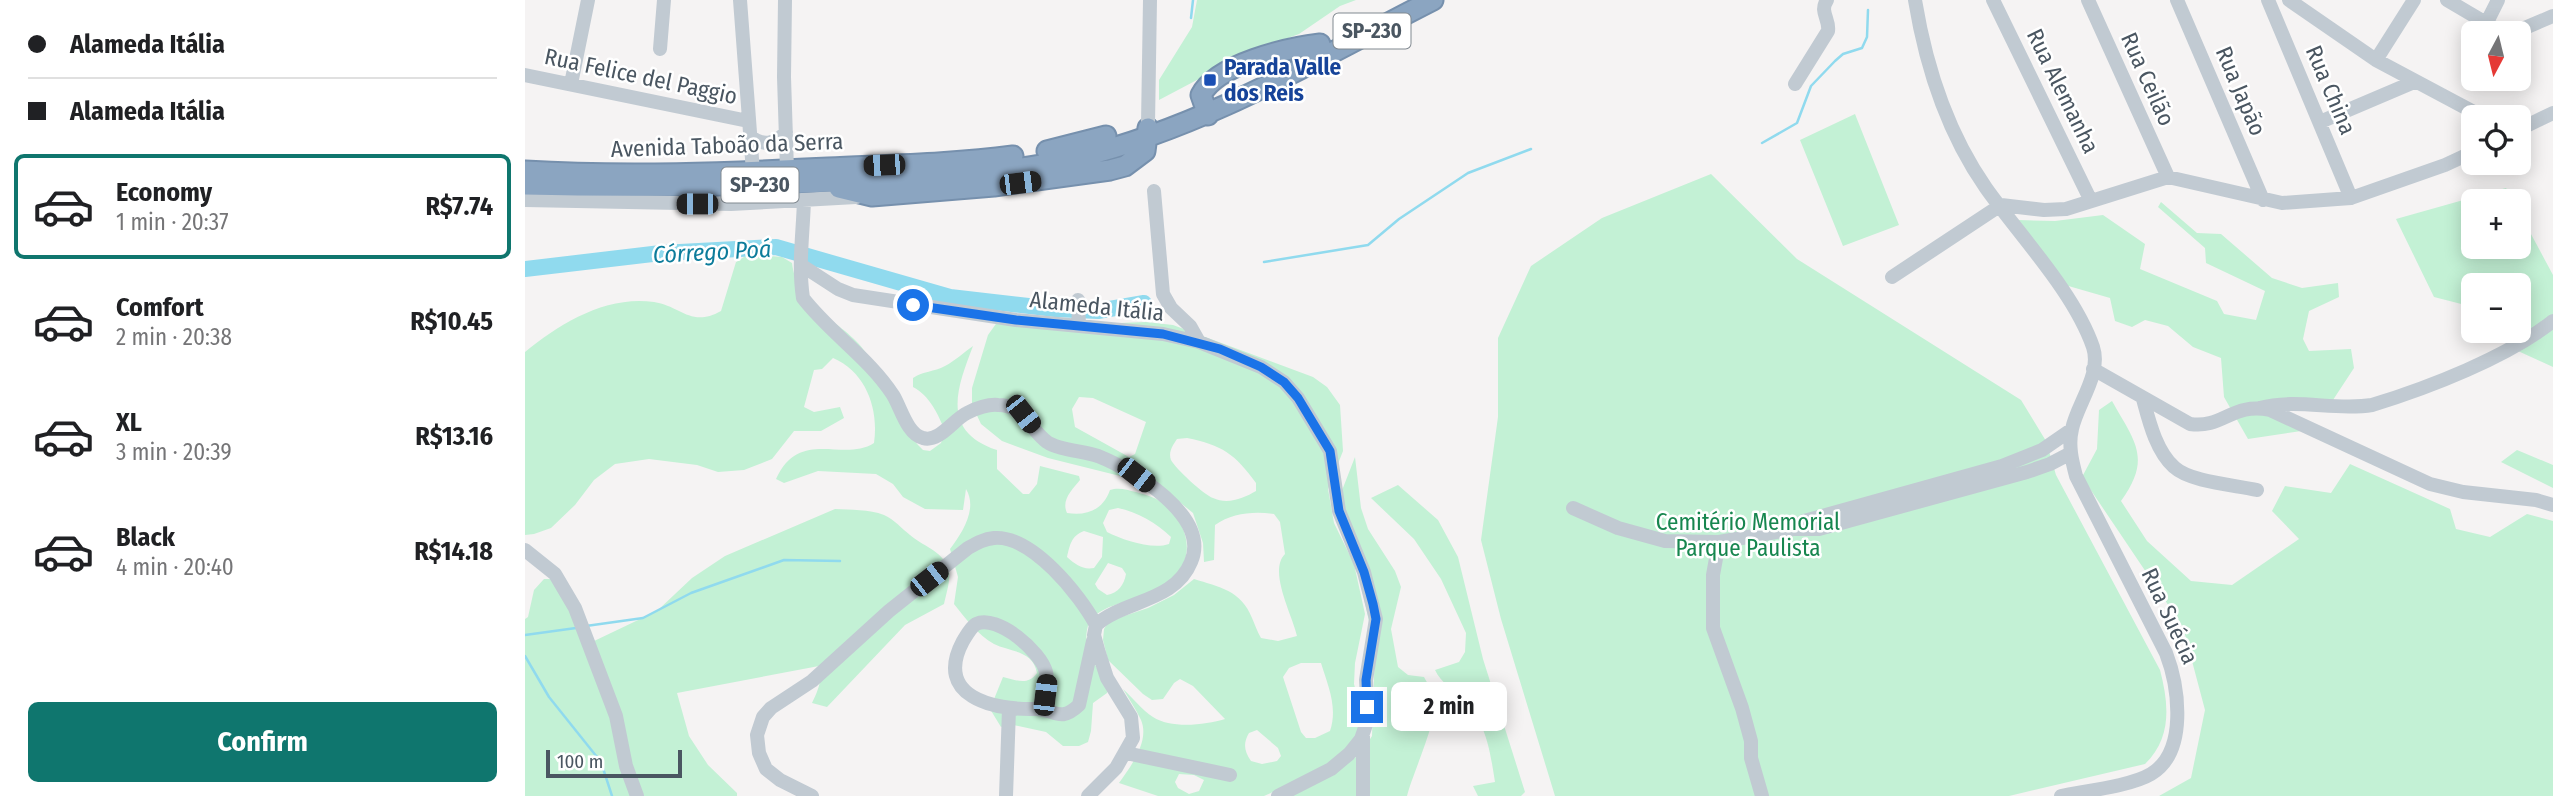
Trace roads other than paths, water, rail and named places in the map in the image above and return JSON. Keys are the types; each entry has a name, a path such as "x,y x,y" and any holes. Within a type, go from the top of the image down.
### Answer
{"highway":[{"name":"Avenida Taboão da Serra","path":"1206,109 1323,42 1405,0"},
{"name":"Avenida Taboão da Serra","path":"525,185 705,187 814,183 975,174 1082,157 1206,109 1310,62 1433,0"},
{"name":"Avenida Taboão da Serra","path":"525,171 632,174 754,172 957,162 1004,157 1154,130"},
{"path":"814,183 873,196 994,186 1109,170 1137,159 1145,151 1154,130"}],"street":[{"path":"571,84 588,0"},
{"path":"660,49 664,0"},
{"path":"740,0 754,172"},
{"path":"785,0 787,170"},
{"path":"1150,0 1154,130"},
{"path":"1795,84 1828,31 1829,26 1823,13 1827,0"},
{"path":"1915,0 1922,44 1933,82 1953,130 1986,188 2066,295 2093,349 2093,369 2178,419 2200,426 2213,423 2236,411 2280,403 2357,407 2372,405 2492,358 2538,333 2553,321"},
{"name":"Rua Alemanha","path":"1993,0 2091,201"},
{"name":"Rua Ceilão","path":"2088,0 2168,177"},
{"name":"Rua Japão","path":"2177,0 2263,200"},
{"name":"Rua China","path":"2268,0 2351,198"},
{"path":"2289,0 2376,60 2461,106"},
{"path":"2376,60 2414,0"},
{"path":"2447,0 2481,21"},
{"path":"2488,21 2498,0"},
{"path":"2531,25 2553,16"},
{"name":"Rua Felice del Paggio","path":"525,75 748,121"},
{"path":"2320,122 2414,82"},
{"path":"2531,124 2553,113"},
{"path":"750,136 757,142 771,143 779,140 786,132"},
{"path":"1892,277 2001,205 2044,210 2067,209 2168,177 2263,200 2301,202 2351,198 2461,157"},
{"path":"1154,191 1163,294 1171,307 1190,326 1199,342"},
{"path":"525,200 697,204 873,196"},
{"path":"800,201 804,235 800,256 803,298 859,354 893,395 917,435 924,439 933,438 967,413 989,405 1011,407 1023,414 1049,443 1079,450 1136,475 1176,507 1189,524 1194,555 1180,579 1159,595 1113,612 1095,630 1079,705 1072,712 1058,715 1039,708 1009,709 966,694 957,684 957,660 961,644 976,624 990,623 1004,627 1038,656 1047,677 1045,695 1039,708"},
{"name":"Alameda Itália","path":"800,256 838,289 853,295 924,307 1079,322 1163,334 1199,342 1261,367 1284,382 1298,398 1330,451 1339,511 1364,572 1376,619 1366,680 1368,719 1363,736 1363,796"},
{"path":"1078,300 1079,322"},
{"name":"Rua Suécia","path":"2061,796 2150,775 2162,766 2175,738 2178,708 2174,675 2166,653 2076,476 2071,453 2071,430 2093,369"},
{"path":"2143,399 2153,433 2173,467 2185,474 2257,490"},
{"path":"2259,408 2430,484 2463,492 2536,500 2553,505"},
{"path":"1793,529 1804,521 2002,466 2042,450 2071,430"},
{"path":"1573,508 1618,528 1665,541 1719,542 1793,529 1819,529 1909,506 2050,464 2071,453"},
{"path":"804,795 766,769 759,753 757,735 763,717 771,708 812,681 889,611 968,548 983,540 996,538 1028,549 1069,583 1085,604 1095,630 1107,678 1131,717 1133,738 1126,752 1116,768 1088,796"},
{"path":"1719,542 1713,575 1713,628 1742,708 1762,796"},
{"path":"525,550 555,574 575,608 616,716 626,766 637,796"},
{"path":"1006,796 1009,709"},
{"path":"1278,796 1331,769 1349,754 1363,736"},
{"path":"1126,752 1230,775"}],"waterway":[{"path":"1191,18 1193,0"},
{"path":"1762,143 1797,123 1811,86 1843,54 1862,48 1867,37 1868,10"},
{"path":"1264,262 1368,245 1399,219 1468,173 1531,149"},
{"name":"Córrego Poá","path":"525,269 661,253 776,247 950,297 1098,311 1144,303"},
{"path":"586,626 643,618 691,593 784,560 840,561"},
{"path":"525,635 576,628"},
{"path":"525,656 549,697 601,762 612,796"}],"place":[{"name":"Parada Valle dos Reis","path":"1210,80"}],"park label":[{"name":"Cemitério Memorial Parque Paulista","path":"1748,535"}]}
